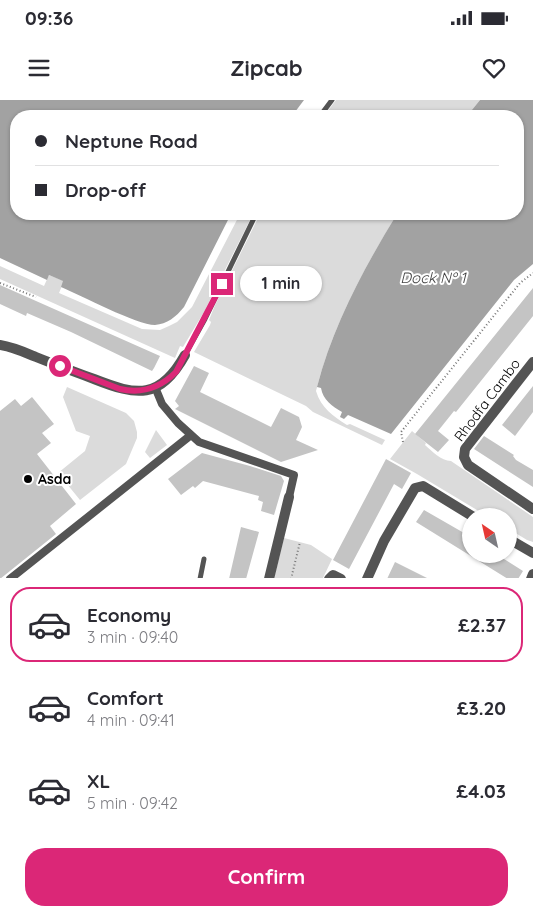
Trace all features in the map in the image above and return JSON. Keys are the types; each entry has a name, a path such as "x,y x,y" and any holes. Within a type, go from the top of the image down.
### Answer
{"street":[{"path":"0,337 12,347"},
{"path":"0,345 12,347 120,389 137,391 148,390 164,383 176,372 185,355"},
{"name":"Rhodfa Cambo","path":"531,367 465,449 464,457 468,464 533,509"},
{"path":"155,387 162,404 178,424 199,442 294,475 268,578"},
{"path":"10,578 191,435"},
{"path":"367,578 384,541 415,488 423,486 462,510"},
{"path":"518,544 533,553"},
{"path":"531,578 533,574"},
{"path":"329,578 334,575 341,578"}],"lane":[{"path":"185,355 205,319 253,220"},
{"path":"200,578 204,559"}],"path":[{"path":"403,442 401,432 520,283 533,273"},
{"path":"0,283 36,298"},
{"path":"291,578 300,542"}],"shaded area":[{"path":"336,100 480,100 472,110 328,110"},
{"path":"237,220 250,220 204,312 183,347 180,346 175,358 0,279 0,266 44,286 49,275 64,281 59,293 142,329 160,330 177,322 192,307"},
{"path":"257,220 393,220 372,256 340,322 316,391 324,407 332,415 347,425 350,424 385,440 382,445 194,352 210,325 211,322 209,320"},
{"path":"67,387 126,413 134,421 137,432 137,438 126,464 80,500 58,473 85,451 90,436 76,431 63,397"},
{"path":"156,430 167,445 150,458 145,452"},
{"path":"412,431 437,455 447,461 451,461 533,517 533,542 518,534 518,508 474,508 390,459"},
{"path":"284,538 311,545 332,559 323,578 274,578"}],"water":[{"path":"0,100 304,100 296,110 10,110 10,220 228,220 184,307 171,319 155,325 135,320 61,287 63,281 49,275 47,280 0,258"},
{"name":"Dock Nº 1","path":"480,100 533,100 533,264 514,280 391,434 348,415 344,419 340,417 342,412 328,402 321,388 317,387 341,319 373,255 393,220 524,220 524,110 472,110"}],"building":[{"path":"0,285 160,356 152,371 71,332 27,313 26,316 0,304"},
{"path":"533,288 533,316 456,412 454,411 438,431 449,440 438,452 415,434"},
{"path":"194,366 209,373 200,392 271,427 281,408 299,417 302,427 296,440 318,450 281,462 175,409 179,406 175,401"},
{"path":"533,386 533,412 515,436 502,425"},
{"name":"Asda","path":"32,397 54,424 42,433 51,443 37,454 76,504 50,526 56,534 0,578 0,411 15,399 21,406"},
{"path":"484,436 533,470 533,487 474,449"},
{"path":"202,453 281,476 284,481 274,515 261,511 263,502 258,500 259,496 203,481 195,488 193,486 181,495 168,479"},
{"path":"386,459 411,473 402,489 394,484 349,569 333,560"},
{"path":"424,510 462,532 462,550 416,522"},
{"path":"241,527 259,532 246,578 229,578"},
{"path":"395,562 427,578 387,578"},
{"path":"482,563 510,563 523,571 519,578 506,578"}],"place":[{"name":"Asda","path":"28,479"}],"route":[{"path":"60,366 129,391 148,390 164,383 176,372 222,284"}]}
